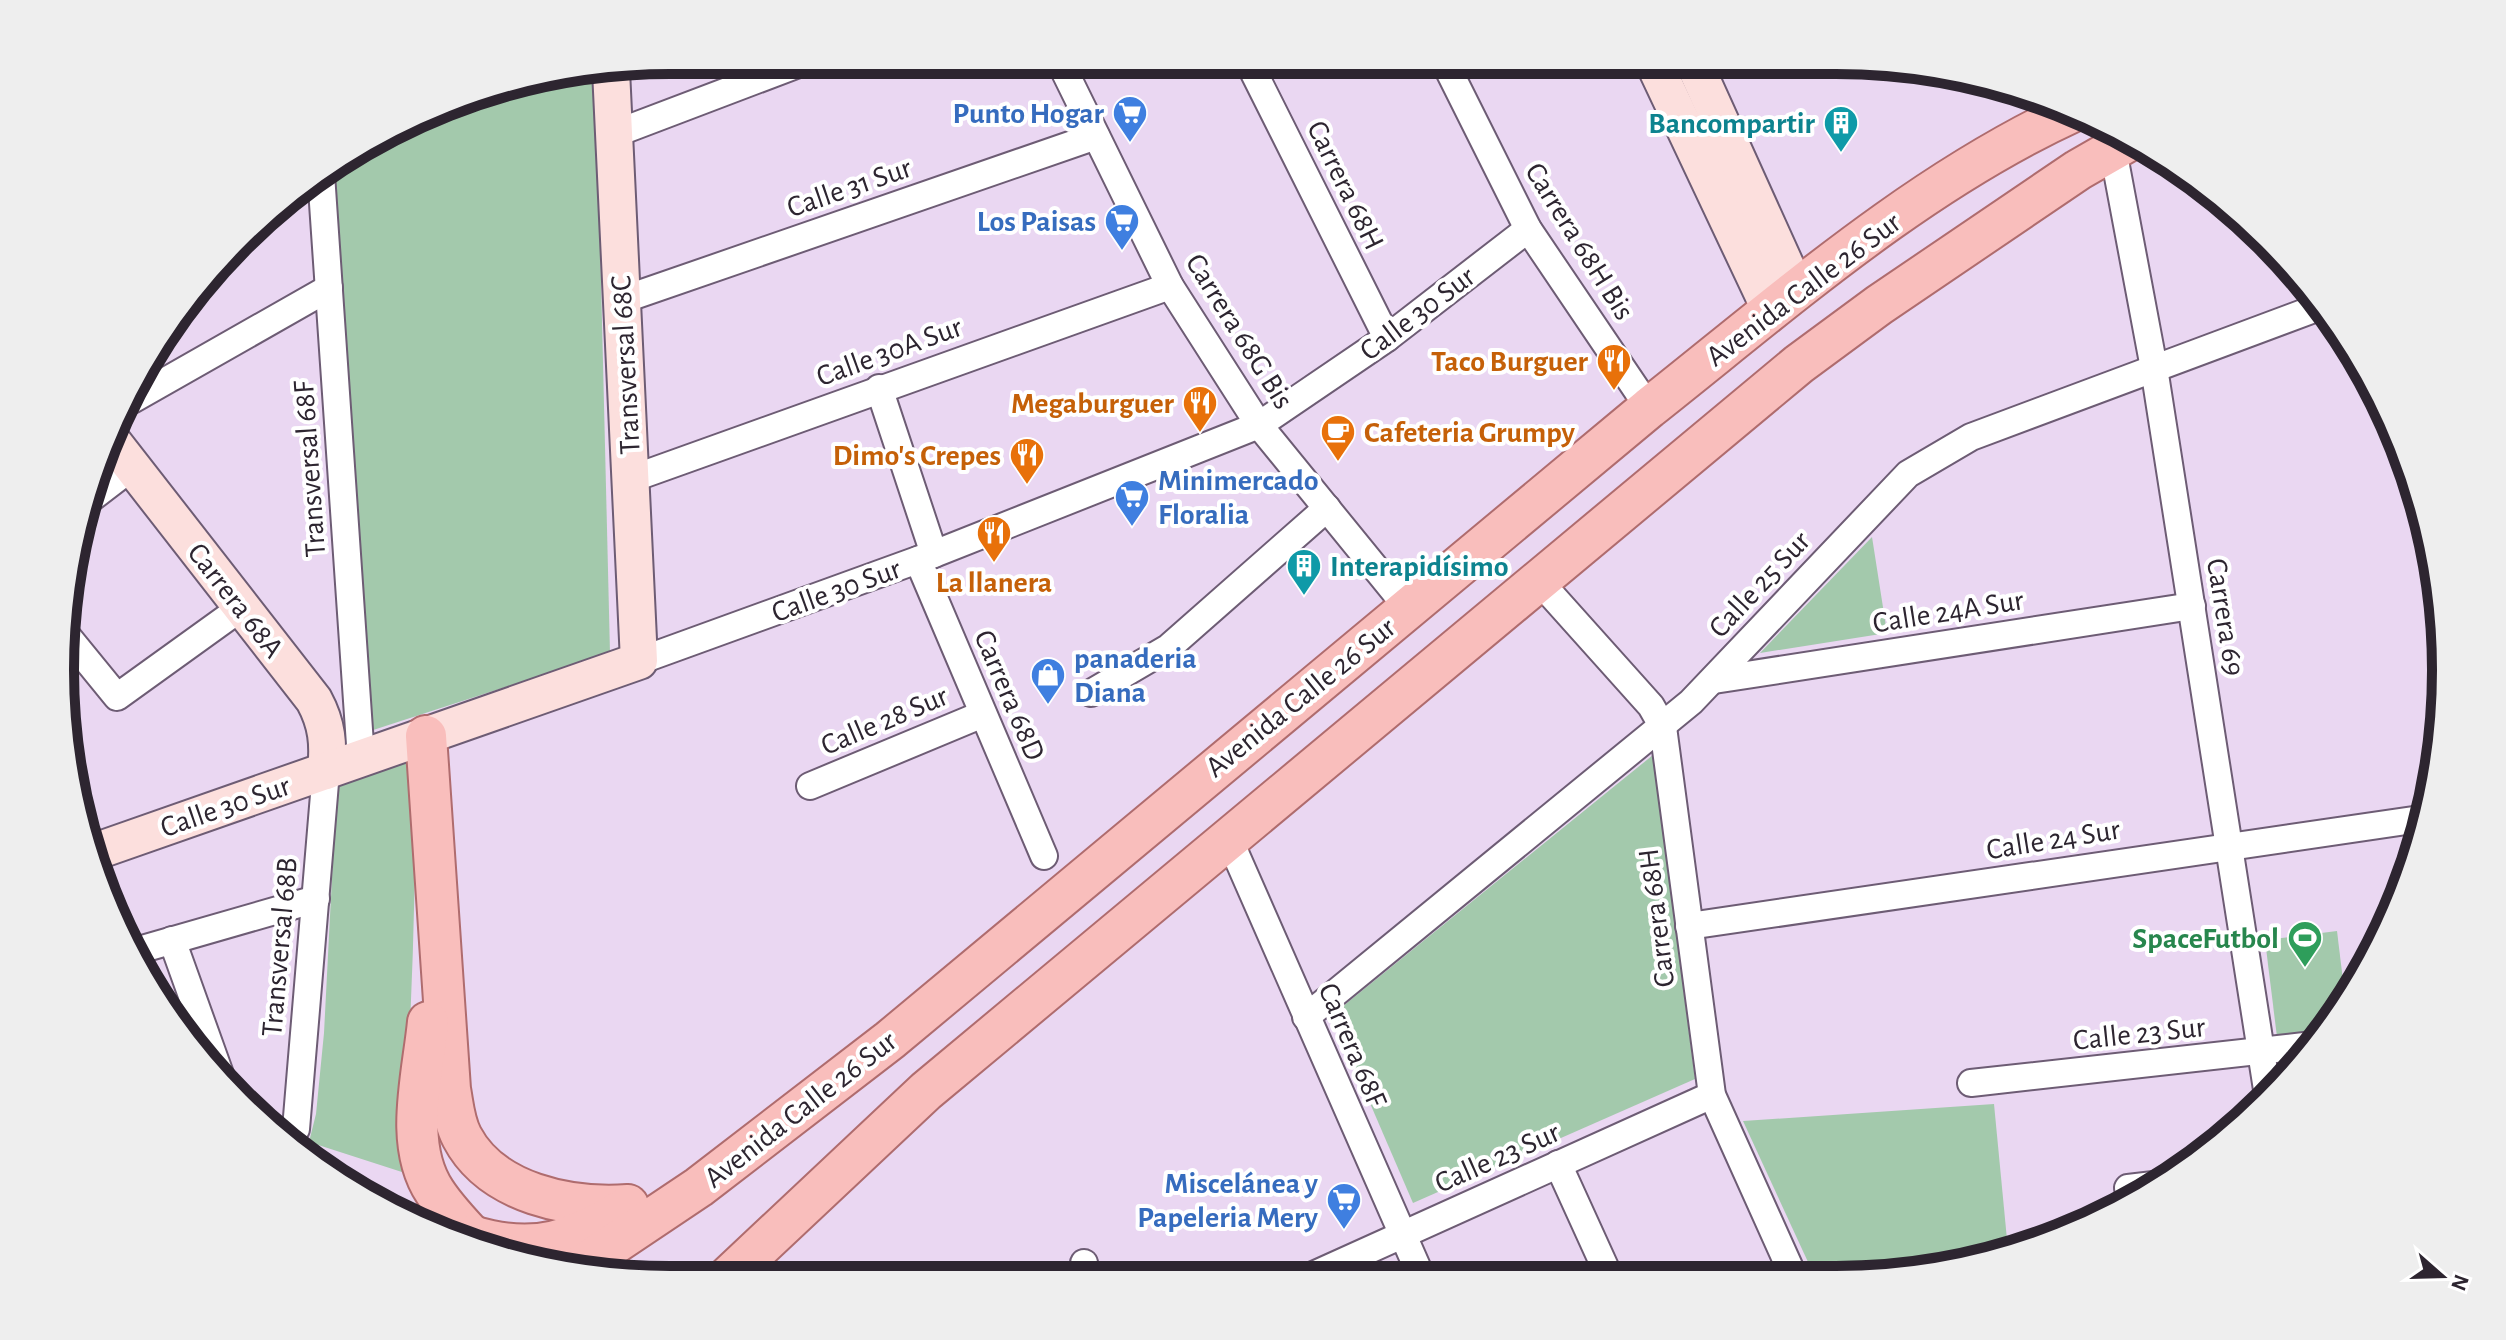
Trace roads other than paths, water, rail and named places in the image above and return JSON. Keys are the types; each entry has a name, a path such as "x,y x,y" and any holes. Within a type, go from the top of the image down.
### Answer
{"main road":[{"name":"Avenida Calle 26 Sur","path":"589,1261 699,1187 890,1040 1649,408 1784,301 1932,194 1994,153 2061,118"},
{"name":"Avenida Calle 26 Sur","path":"740,1266 926,1091 1799,364 1914,281 2120,146"},
{"path":"426,736 450,1089 460,1134 471,1152 496,1175 542,1196 586,1206 632,1205"},
{"path":"435,888 418,1131 422,1165 434,1191 468,1230"},
{"path":"516,1246 539,1247 579,1234 632,1205 771,1107 895,1011 1051,904"}],"street":[{"path":"614,134 772,74"},
{"name":"Carrera 68G Bis","path":"1066,74 1170,286 1259,425 1408,608"},
{"name":"Carrera 68H","path":"1255,74 1387,338"},
{"name":"Carrera 68H Bis","path":"1450,74 1528,229 1649,408"},
{"path":"1660,74 1784,301"},
{"path":"1698,74 1784,301"},
{"name":"Transversal 68C","path":"611,77 639,661"},
{"name":"Calle 31 Sur","path":"622,300 1096,136"},
{"name":"Carrera 69","path":"2124,148 2154,368 2266,1082"},
{"name":"Transversal 68F","path":"322,186 361,759"},
{"name":"Calle 30 Sur","path":"102,849 926,557 1259,425 1387,338 1528,229"},
{"name":"Calle 30A Sur","path":"631,479 1170,286"},
{"path":"141,395 329,288"},
{"name":"Calle 25 Sur","path":"1306,1017 1663,727 1714,680 1908,474 1971,437 2311,310"},
{"name":"Carrera 68D","path":"879,388 926,557 983,714 1044,856"},
{"path":"108,473 122,454"},
{"name":"Carrera 68A","path":"122,454 314,700 325,720 326,771"},
{"path":"1091,693 1168,648 1327,508"},
{"name":"Carrera 68H","path":"1539,581 1651,706 1663,727 1669,751 1712,1095 1789,1266"},
{"name":"Calle 24A Sur","path":"1714,680 2192,606"},
{"path":"75,645 117,697 242,607"},
{"name":"Calle 28 Sur","path":"810,786 983,714"},
{"name":"Transversal 68B","path":"296,1129 326,771"},
{"name":"Calle 24 Sur","path":"1689,926 2413,820"},
{"name":"Carrera 68F","path":"1229,839 1416,1266"},
{"path":"143,949 316,899"},
{"path":"172,940 212,1050"},
{"name":"Calle 23 Sur","path":"1971,1083 2298,1047"},
{"name":"Calle 23 Sur","path":"1333,1266 1712,1095"},
{"path":"1558,1164 1604,1266"}],"place":[{"name":"Punto Hogar","path":"1130,144"},
{"name":"Bancompartir","path":"1841,154"},
{"name":"Los Paisas","path":"1122,252"},
{"name":"Taco Burguer","path":"1614,392"},
{"name":"Megaburguer","path":"1200,434"},
{"name":"Cafeteria Grumpy","path":"1338,463"},
{"name":"Dimo's Crepes","path":"1027,486"},
{"name":"Minimercado Floralia","path":"1132,528"},
{"name":"La llanera","path":"994,564"},
{"name":"Interapidísimo","path":"1304,597"},
{"name":"panaderia Diana","path":"1048,706"},
{"name":"SpaceFutbol","path":"2305,969"},
{"name":"Miscelánea y Papeleria Mery","path":"1344,1231"}]}
